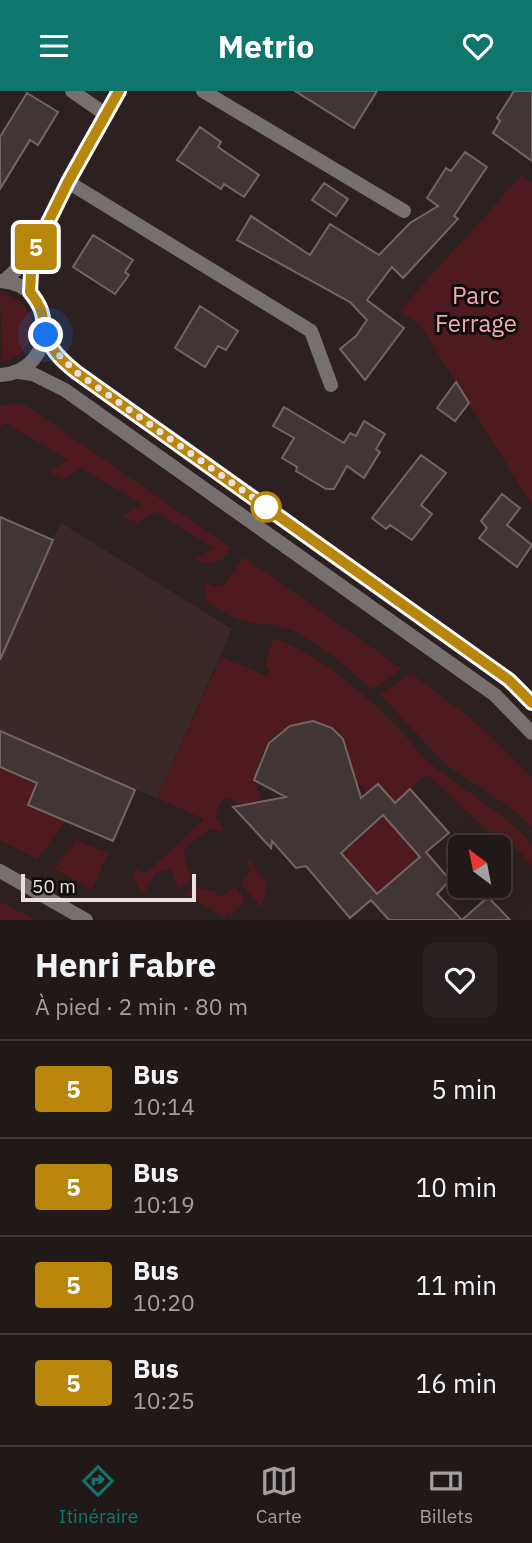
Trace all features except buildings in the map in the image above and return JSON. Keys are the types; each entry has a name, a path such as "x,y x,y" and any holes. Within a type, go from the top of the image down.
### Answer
{"street":[{"path":"72,91 105,114"},
{"path":"119,91 68,182 32,255 2,281 30,292 43,312 46,335 53,349 76,372 509,680 532,703"},
{"path":"203,91 404,211"},
{"path":"68,182 311,331 331,385"},
{"path":"30,292 32,255"},
{"path":"18,372 31,363 41,351 46,335"},
{"path":"0,375 18,372 33,374 65,390 495,695 532,733"},
{"path":"0,871 86,920"}],"shaded area":[{"path":"0,517 52,540 61,523 232,629 157,798 135,790 113,841 28,805 0,767"}],"green space":[{"name":"Parc Ferrage","path":"522,175 532,182 532,505 422,328 400,310"},
{"path":"0,293 14,298 24,306 32,327 31,338 25,348 16,356 2,362"},
{"path":"16,403 27,406 231,548 222,560 206,564 196,559 214,548 155,512 137,523 123,516 142,504 81,468 62,479 49,471 68,460 6,423 0,427 0,406"},
{"path":"244,557 402,669 372,689 312,641 272,624 244,621 206,602 206,583 216,587 224,585"},
{"path":"274,638 308,654 339,675 381,712 431,764 521,832 532,844 532,865 511,845 511,835 492,835 427,774 395,803 378,784 367,793 348,771 351,766 345,740 338,731 317,723 305,723 283,730 273,737 265,748 254,780 263,801 246,805 224,797 214,817 226,831 219,832 210,828 184,850 186,867 191,874 190,882 178,890 171,869 156,873 145,892 139,889 132,873 136,869 145,874 204,819 157,798 221,657 267,676 270,671 265,665"},
{"path":"411,673 475,722 532,777 532,827 510,807 448,766 380,695"},
{"path":"0,767 37,783 28,805 66,821 37,859 0,840"},
{"path":"383,815 420,857 377,894 341,853"},
{"path":"76,840 108,853 92,890 54,869"},
{"path":"248,857 267,884 262,908 240,883 249,875"},
{"path":"195,887 214,891 219,896 235,887 245,899 232,915 228,912 224,917 185,894"},
{"path":"0,902 37,920 0,920"}],"bus line":[{"name":"5","path":"119,91 68,182 32,255 30,292 40,305 46,320 46,335 53,349 76,372 509,680 532,703"}],"route":[{"path":"46,335 53,349 76,372 266,507"}]}
